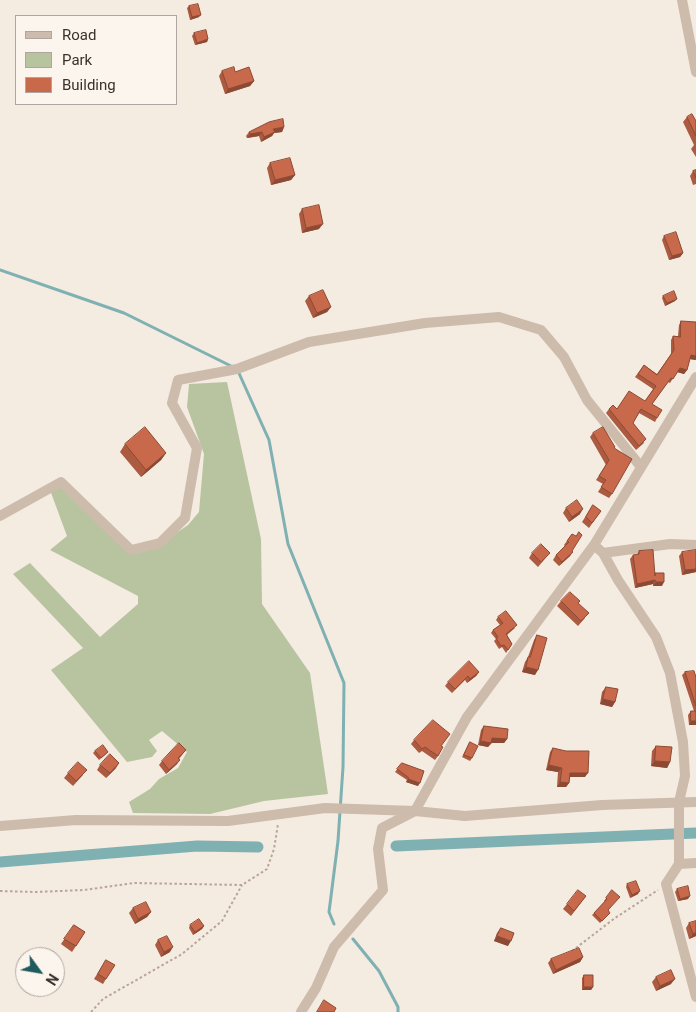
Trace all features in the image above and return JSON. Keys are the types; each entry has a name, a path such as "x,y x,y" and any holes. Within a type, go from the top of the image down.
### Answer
{"street":[{"path":"682,0 696,72"},
{"path":"0,516 61,482 131,550 160,543 185,518 197,448 172,403 178,380 237,369 309,342 425,323 499,317 541,330 564,357 587,400 641,467"},
{"path":"301,1012 316,988 334,947 383,890 378,849 382,828 415,811 467,717 594,545 696,377"},
{"path":"603,553 670,544 696,545"},
{"path":"594,545 603,553 618,580 656,636 670,673 683,742 685,776 679,802 679,864 666,884 696,996"},
{"path":"0,826 76,820 228,821 325,808 415,811 466,816 602,805 696,802"},
{"path":"679,864 696,863"}],"path":[{"path":"91,1012 103,999 182,954 222,921 242,885 267,868 274,849 280,814"},
{"path":"0,891 84,890 134,883 242,885"},
{"path":"567,955 614,918 666,884"}],"green space":[{"path":"227,382 261,539 262,604 310,673 328,794 264,801 210,814 133,813 129,802 150,789 159,779 178,768 187,752 162,731 149,740 157,751 152,757 127,762 51,670 83,648 13,574 30,563 100,637 138,604 138,596 50,550 67,536 50,490 62,486 129,553 159,545 188,525 199,512 204,454 187,407 189,384"}],"building":[{"path":"198,4 201,15 192,17 189,6"},
{"path":"206,30 208,39 197,43 194,33"},
{"path":"234,67 235,72 249,67 254,81 228,89 222,71"},
{"path":"692,114 696,121 696,136 687,117"},
{"path":"283,119 284,127 273,129 275,132 264,137 262,132 250,134 249,132 269,122"},
{"path":"290,158 295,175 275,180 270,163"},
{"path":"319,205 323,224 306,228 302,209"},
{"path":"676,232 683,253 672,256 664,236"},
{"path":"323,290 331,307 317,313 309,296"},
{"path":"674,291 677,299 667,303 663,296"},
{"path":"681,321 696,322 696,356 691,355 687,370 680,368 652,404 662,410 657,418 641,409 633,423 646,439 639,446 609,409 613,405 617,409 629,391 645,401 656,386 638,374 644,365 657,375 674,350 673,336 680,337"},
{"path":"145,427 166,453 146,470 125,444"},
{"path":"603,427 614,448 632,459 612,494 601,487 606,480 599,476 609,460 593,433"},
{"path":"577,500 583,509 572,517 566,508"},
{"path":"593,505 601,511 592,523 586,517"},
{"path":"579,532 582,535 573,552 562,562 556,555 569,542 567,541 572,534 576,536"},
{"path":"541,544 550,553 541,562 532,553"},
{"path":"653,550 655,576 655,573 664,573 664,582 656,582 655,580 637,584 633,555 639,554 639,551"},
{"path":"696,550 696,569 685,570 682,552"},
{"path":"570,592 589,613 581,621 561,601"},
{"path":"506,611 517,625 506,634 512,644 508,650 504,645 501,646 493,630 503,623 498,617"},
{"path":"537,635 547,638 538,670 526,667"},
{"path":"469,661 479,672 470,679 468,676 455,689 448,682"},
{"path":"694,671 696,677 696,706 685,672"},
{"path":"606,687 618,689 615,702 603,699"},
{"path":"691,711 696,711 696,721 691,721"},
{"path":"433,720 450,734 441,746 443,747 438,756 425,747 422,749 414,740"},
{"path":"484,726 508,729 507,739 492,738 491,743 481,741"},
{"path":"470,742 478,746 472,758 464,755"},
{"path":"179,743 186,750 178,758 180,760 169,770 162,761"},
{"path":"103,745 108,752 101,758 95,751"},
{"path":"656,746 672,747 670,762 655,761"},
{"path":"553,748 566,751 589,751 588,773 570,773 569,783 560,782 562,768 549,765"},
{"path":"110,754 119,763 110,773 100,765"},
{"path":"78,762 87,770 76,781 68,773"},
{"path":"402,763 424,771 420,783 408,779 397,769"},
{"path":"636,881 640,891 632,895 627,884"},
{"path":"688,886 690,896 680,899 677,889"},
{"path":"578,890 586,896 574,911 567,904"},
{"path":"612,890 620,897 608,910 610,913 602,921 594,913 607,899"},
{"path":"146,902 151,912 138,919 133,908"},
{"path":"199,919 204,926 195,932 190,925"},
{"path":"696,921 696,932 693,934 689,923"},
{"path":"74,925 85,932 76,946 64,939"},
{"path":"501,928 514,933 511,941 497,936"},
{"path":"167,936 173,947 164,952 158,940"},
{"path":"579,948 583,957 556,970 551,959"},
{"path":"106,960 115,965 106,979 98,974"},
{"path":"671,970 675,979 660,986 656,977"},
{"path":"584,975 593,975 593,987 584,987"},
{"path":"324,1000 336,1008 334,1012 317,1012"}],"waterway":[{"path":"0,270 124,313 233,367"},
{"path":"238,371 269,440 288,544 344,683 343,767 338,841 329,912 334,924"},
{"path":"396,846 696,833"},
{"path":"0,862 197,846 258,847"},
{"path":"353,939 379,971 398,1007 398,1012"}]}
